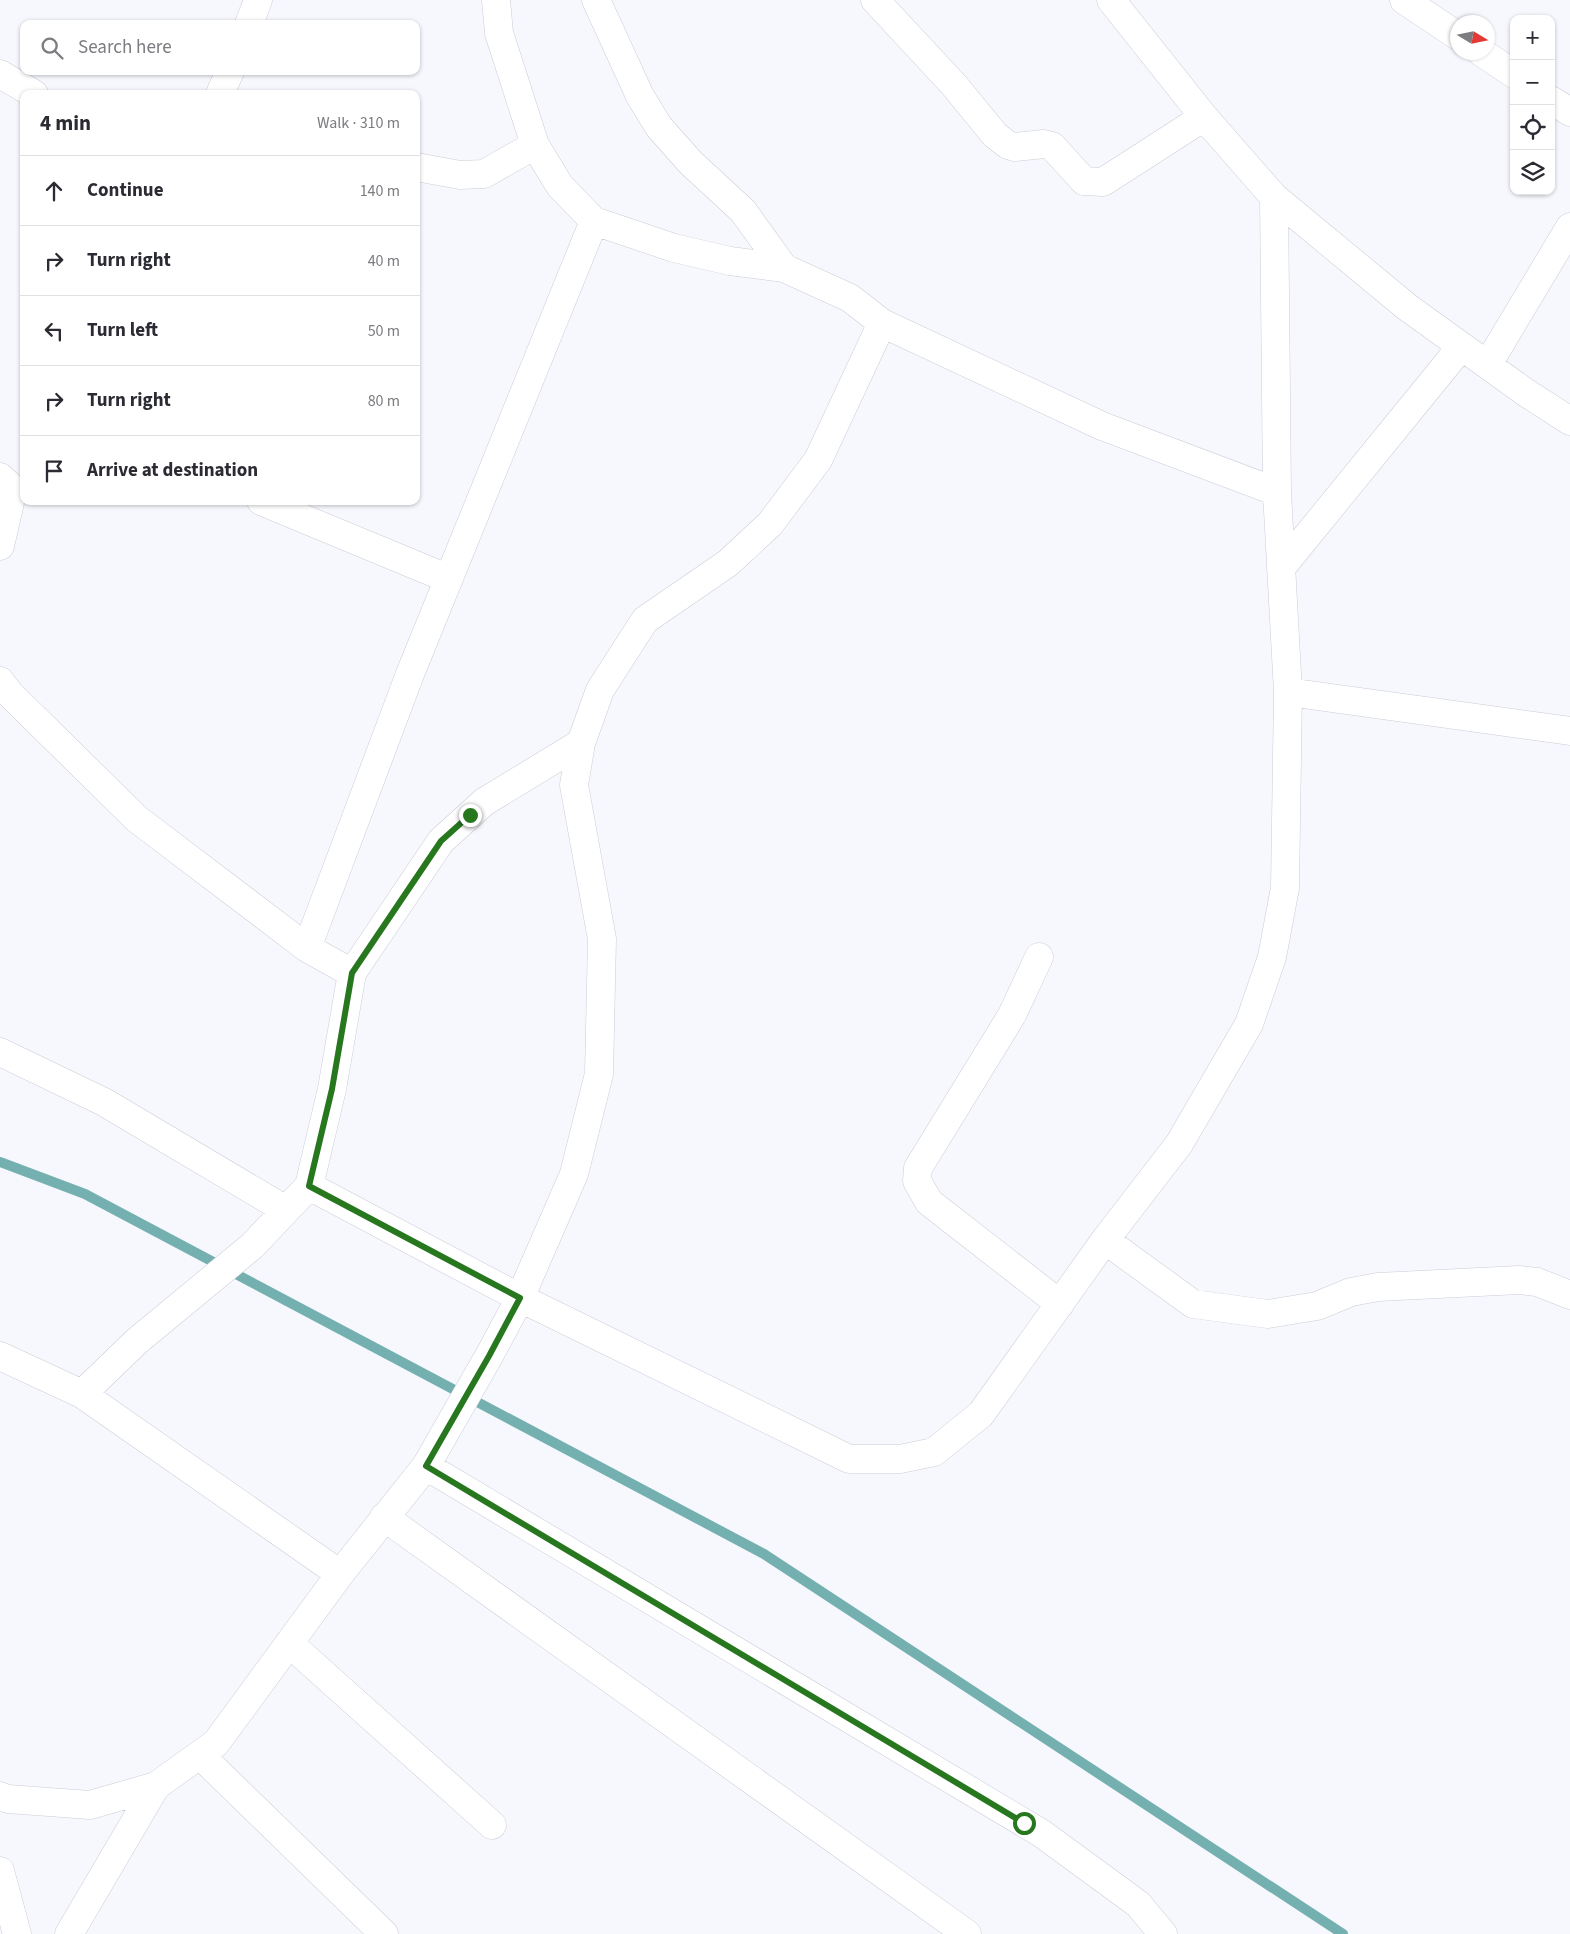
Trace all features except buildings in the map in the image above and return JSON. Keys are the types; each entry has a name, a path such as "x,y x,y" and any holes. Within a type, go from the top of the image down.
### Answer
{"street":[{"path":"250,20 258,0"},
{"path":"496,0 499,33 535,145 560,186 594,222 674,248 730,261 784,268 850,298 882,323 1102,426 1277,492"},
{"path":"596,0 640,96 659,127 691,162 743,211 784,268"},
{"path":"875,0 954,85 995,135 1008,145 1015,147 1044,144 1052,146 1084,181 1103,182 1204,117"},
{"path":"1111,0 1204,117 1274,197 1407,307 1524,392 1570,421"},
{"path":"1404,0 1450,31"},
{"path":"1493,60 1510,71"},
{"path":"0,74 27,90"},
{"path":"222,90 228,75"},
{"path":"1555,103 1570,112"},
{"path":"420,168 460,175 484,174 535,145"},
{"path":"309,1186 520,1298 849,1459 900,1459 934,1452 981,1414 1105,1240 1179,1144 1249,1024 1272,957 1286,888 1288,692 1277,492 1274,197"},
{"path":"307,948 410,674 594,222"},
{"path":"1488,364 1570,227"},
{"path":"0,1796 8,1799 90,1805 156,1786 216,1743 340,1574 432,1456 520,1298 574,1174 599,1074 602,939 574,785 581,743 600,690 645,620 728,563 770,524 818,460 882,323"},
{"path":"1281,568 1461,347"},
{"path":"0,546 12,481"},
{"path":"271,505 449,579"},
{"path":"0,681 10,694 137,819 307,948 352,973"},
{"path":"1288,692 1570,731"},
{"path":"82,1394 137,1341 252,1246 309,1186 332,1089 352,973 441,841 484,802 581,743"},
{"path":"1039,957 1012,1015 918,1168 917,1180 929,1202 1060,1304"},
{"path":"0,1052 104,1102 286,1210"},
{"path":"1105,1240 1193,1304 1236,1311 1268,1314 1317,1306 1352,1292 1378,1287 1519,1280 1537,1282 1570,1295"},
{"path":"0,1356 82,1394 340,1574"},
{"path":"432,1456 1041,1833 1138,1904 1163,1934"},
{"path":"384,1517 951,1929"},
{"path":"289,1643 492,1825"},
{"path":"200,1754 384,1934"},
{"path":"69,1934 156,1786"},
{"path":"0,1871 17,1934"}],"waterway":[{"path":"0,1162 85,1194 764,1554 1343,1934"}],"route":[{"path":"470,815 441,841 385,927 352,973 332,1089 309,1186 520,1298 426,1466 1024,1823"}]}
